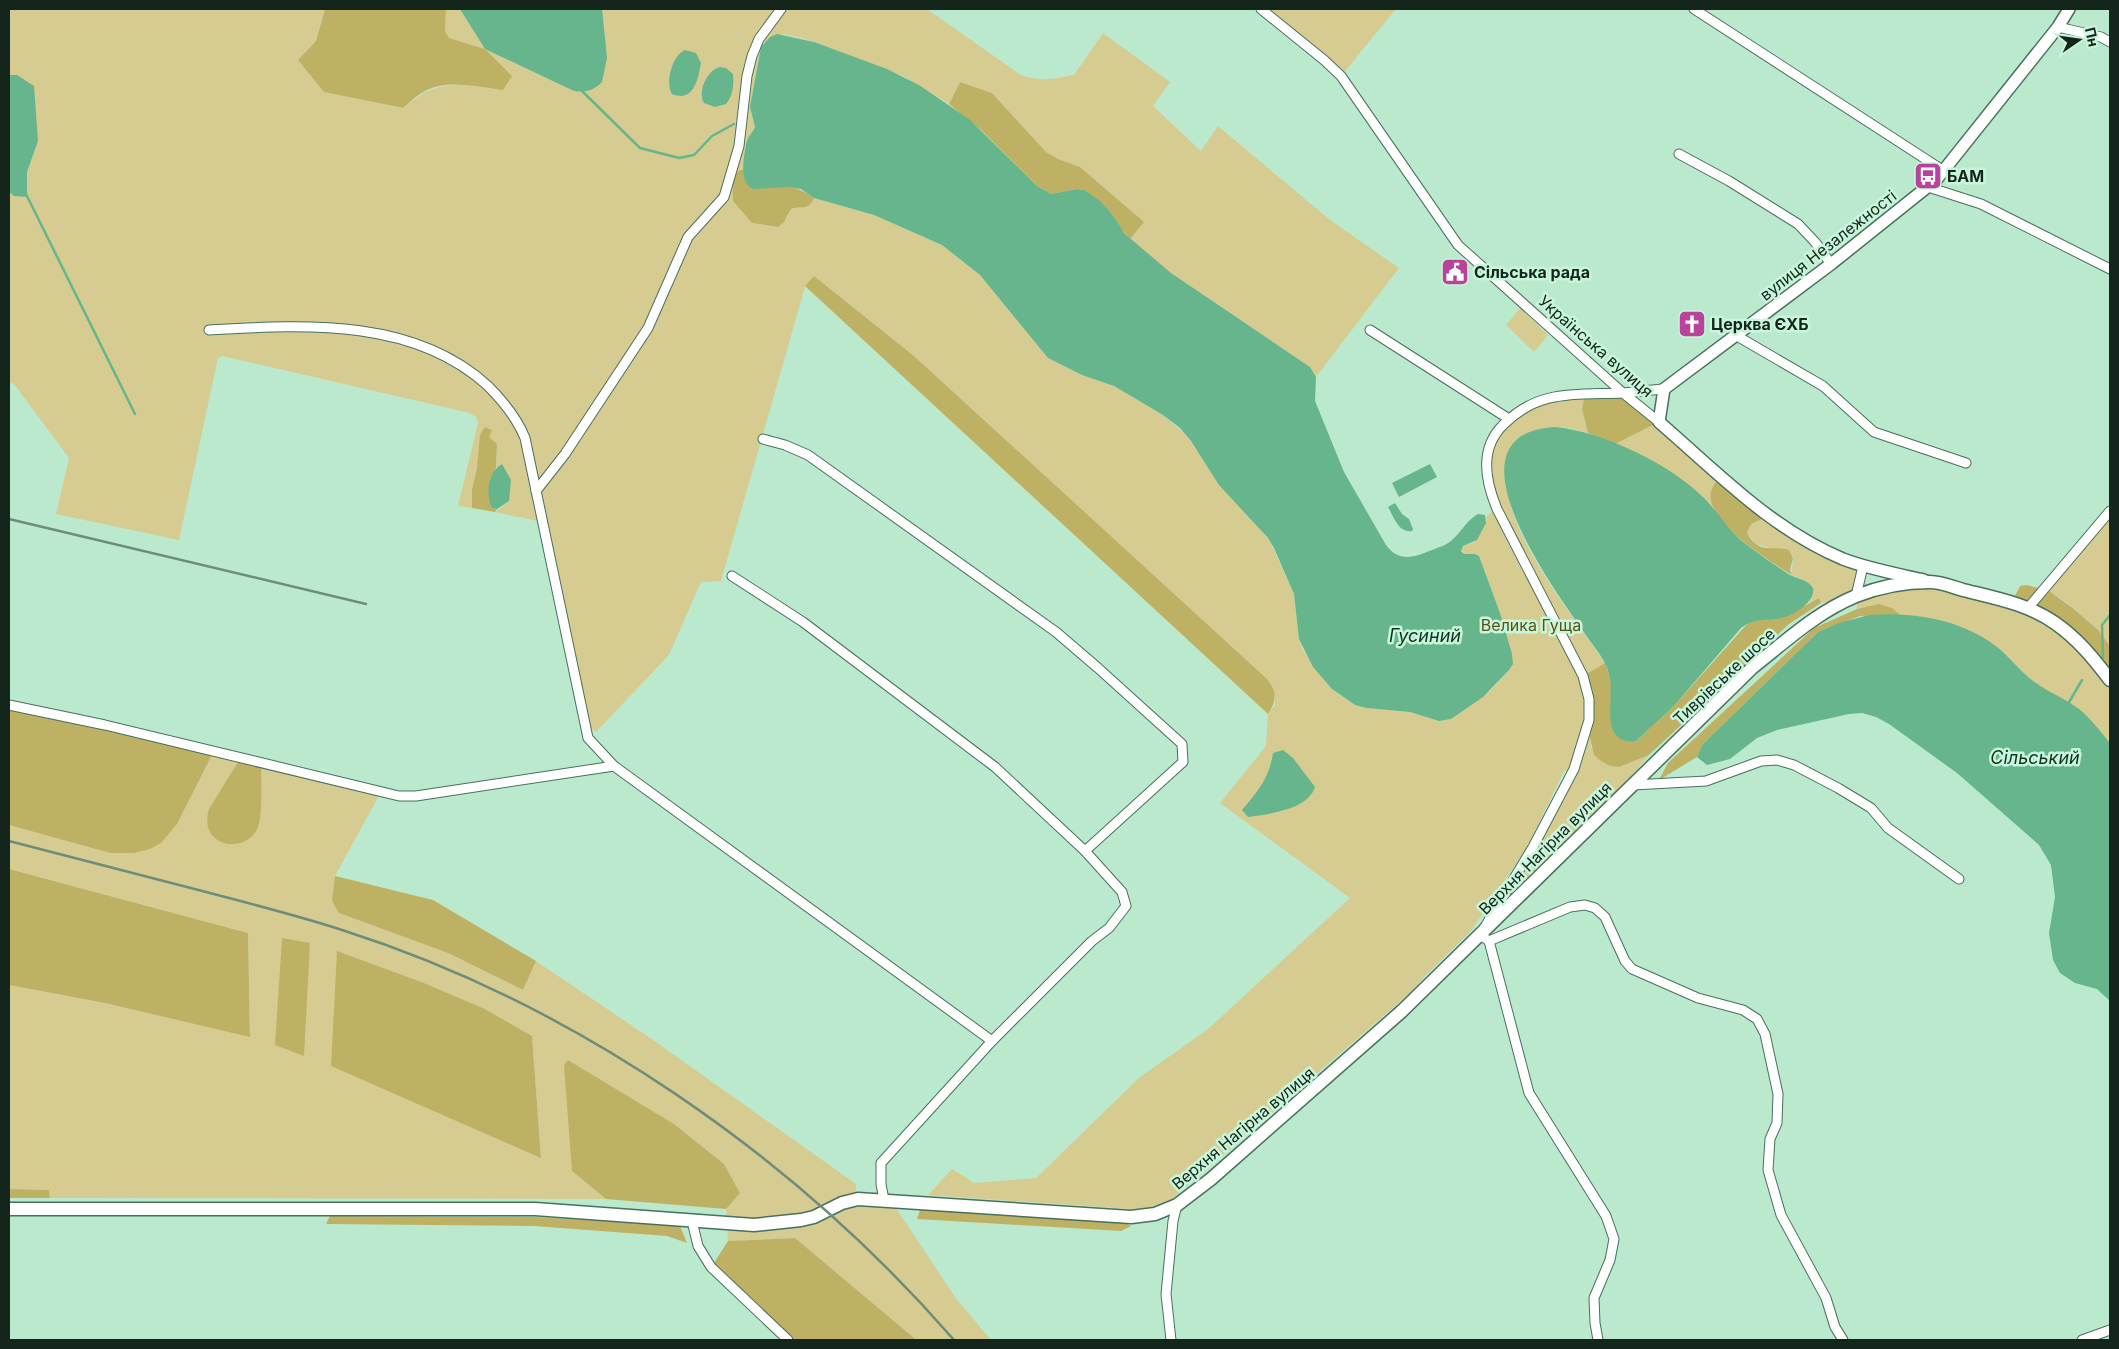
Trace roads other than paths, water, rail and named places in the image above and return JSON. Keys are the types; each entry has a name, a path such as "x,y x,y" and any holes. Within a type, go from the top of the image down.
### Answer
{"main road":[{"name":"Тиврівське шосе","path":"1633,785 1753,667 1820,615 1856,596 1901,584 1932,582 2012,602 2028,608 2043,615 2069,633 2093,658 2110,680"},
{"name":"Верхня Нагірна вулиця","path":"9,1209 535,1210 754,1225 814,1217 849,1201 884,1200 1131,1218 1155,1214 1177,1205 1211,1179 1484,938 1633,785"}],"street":[{"path":"536,491 565,454 648,328 688,237 724,197 739,146 747,76 752,56 759,39 781,9"},
{"name":"Українська вулиця","path":"1262,9 1324,60 1340,76 1458,245 1623,393 1780,525 1828,552 1863,566 1932,582"},
{"path":"1694,9 1944,171"},
{"name":"вулиця Незалежності","path":"1664,389 1831,264 1944,171 2058,27 2066,10"},
{"path":"2058,27 2101,37 2110,42"},
{"path":"1679,154 1729,181 1798,224 1815,242 1831,264"},
{"path":"1928,186 1988,207 2110,269"},
{"path":"209,330 280,326 338,328 390,336 444,355 461,364 477,376 502,400 511,412 524,438 588,738 614,766 992,1041"},
{"path":"1370,330 1509,419"},
{"path":"1737,336 1822,386 1874,432 1890,439 1966,463"},
{"path":"1484,938 1574,769 1589,715 1589,699 1583,676 1534,584 1491,495 1486,470 1488,450 1495,433 1521,409 1544,399 1574,394 1623,393 1664,389 1659,422"},
{"path":"763,439 785,445 808,455 1036,618 1092,662 1182,744 1183,762 1085,851"},
{"path":"2028,608 2110,511"},
{"path":"1856,596 1863,566"},
{"path":"732,576 803,622 995,767 1085,851 1122,892 1126,906 1108,928 1092,941 992,1041 881,1163 881,1184 884,1200"},
{"path":"9,705 105,725 399,796 416,796 614,766"},
{"path":"1633,785 1706,781 1761,760 1777,760 1794,765 1871,808 1888,828 1959,879"},
{"path":"1484,938 1570,907 1585,905 1595,908 1605,917 1625,960 1632,969 1698,998 1743,1010 1757,1019 1765,1034 1778,1094 1777,1124 1770,1140 1768,1170 1781,1216 1826,1298 1835,1327 1843,1340"},
{"name":"Верхня Нагірна вулиця","path":"1484,938 1529,1093 1606,1216 1614,1239 1610,1260 1594,1298 1598,1340"},
{"path":"1171,1340 1166,1294 1172,1221 1177,1205"},
{"path":"692,1221 698,1246 711,1267 788,1340"},
{"path":"2082,1340 2110,1330"}],"water":[{"path":"460,9 602,9 607,58 602,82 590,90 574,91 485,49"},
{"name":"Гусиний","path":"777,34 814,42 887,69 919,85 969,119 1037,186 1051,194 1077,189 1084,190 1099,200 1112,214 1125,234 1171,273 1310,367 1316,377 1315,401 1344,472 1391,551 1408,557 1426,553 1451,541 1478,514 1485,515 1486,523 1477,540 1463,546 1461,551 1464,554 1479,556 1500,613 1512,654 1513,664 1509,670 1483,697 1451,719 1439,721 1410,712 1355,705 1332,689 1313,667 1299,639 1294,594 1268,538 1219,485 1191,441 1180,428 1163,415 1114,386 1082,375 1048,358 980,275 942,245 874,215 814,198 801,189 789,187 753,189 748,186 745,181 743,168 747,141 755,127 750,107 761,47 770,37"},
{"path":"685,50 696,53 701,63 694,88 685,95 679,96 672,94 669,83 673,63 676,57"},
{"path":"720,67 726,68 733,74 732,94 726,104 715,107 704,103 702,93 707,77 711,72"},
{"path":"9,75 17,75 34,86 38,141 27,172 27,197 14,196 9,192"},
{"path":"1556,427 1575,430 1616,443 1675,474 1705,499 1740,539 1784,571 1805,581 1813,588 1813,593 1808,603 1792,614 1782,618 1756,621 1741,628 1673,707 1636,741 1624,740 1617,736 1613,729 1610,709 1611,688 1606,665 1536,559 1518,522 1506,488 1506,458 1521,436"},
{"path":"502,464 511,480 509,501 497,509 492,508 488,490 494,472"},
{"path":"1430,464 1437,477 1399,497 1392,483"},
{"path":"1395,503 1402,514 1409,519 1412,531 1403,530 1395,520 1388,507"},
{"name":"Сільський","path":"1869,615 1903,615 1936,619 1983,637 2002,651 2041,687 2079,709 2110,743 2110,1001 2097,989 2075,983 2060,973 2053,960 2049,933 2055,897 2051,865 2039,845 1957,773 1889,724 1876,717 1862,713 1849,714 1777,730 1757,738 1730,759 1707,765 1697,757 1702,745 1818,632 1839,623"},
{"path":"1283,750 1293,758 1315,787 1311,795 1296,806 1286,810 1248,817 1242,810 1266,777 1273,753"}],"waterway":[{"path":"582,91 640,148 679,158 694,155 712,136 734,124"},
{"path":"26,194 135,414"},
{"path":"2103,657 2102,625 2110,615"},
{"path":"2068,704 2082,680"}],"railway":[{"path":"9,519 366,604"},
{"path":"9,841 293,915 342,930 429,961 514,1000 596,1044 676,1094 752,1149 824,1209 892,1273 954,1340"}],"place":[{"name":"БАМ","path":"1928,176"},
{"name":"Сільська рада","path":"1455,272"},
{"name":"Церква ЄХБ","path":"1692,324"}],"park label":[{"name":"Велика Гуща","path":"1531,625"}]}
